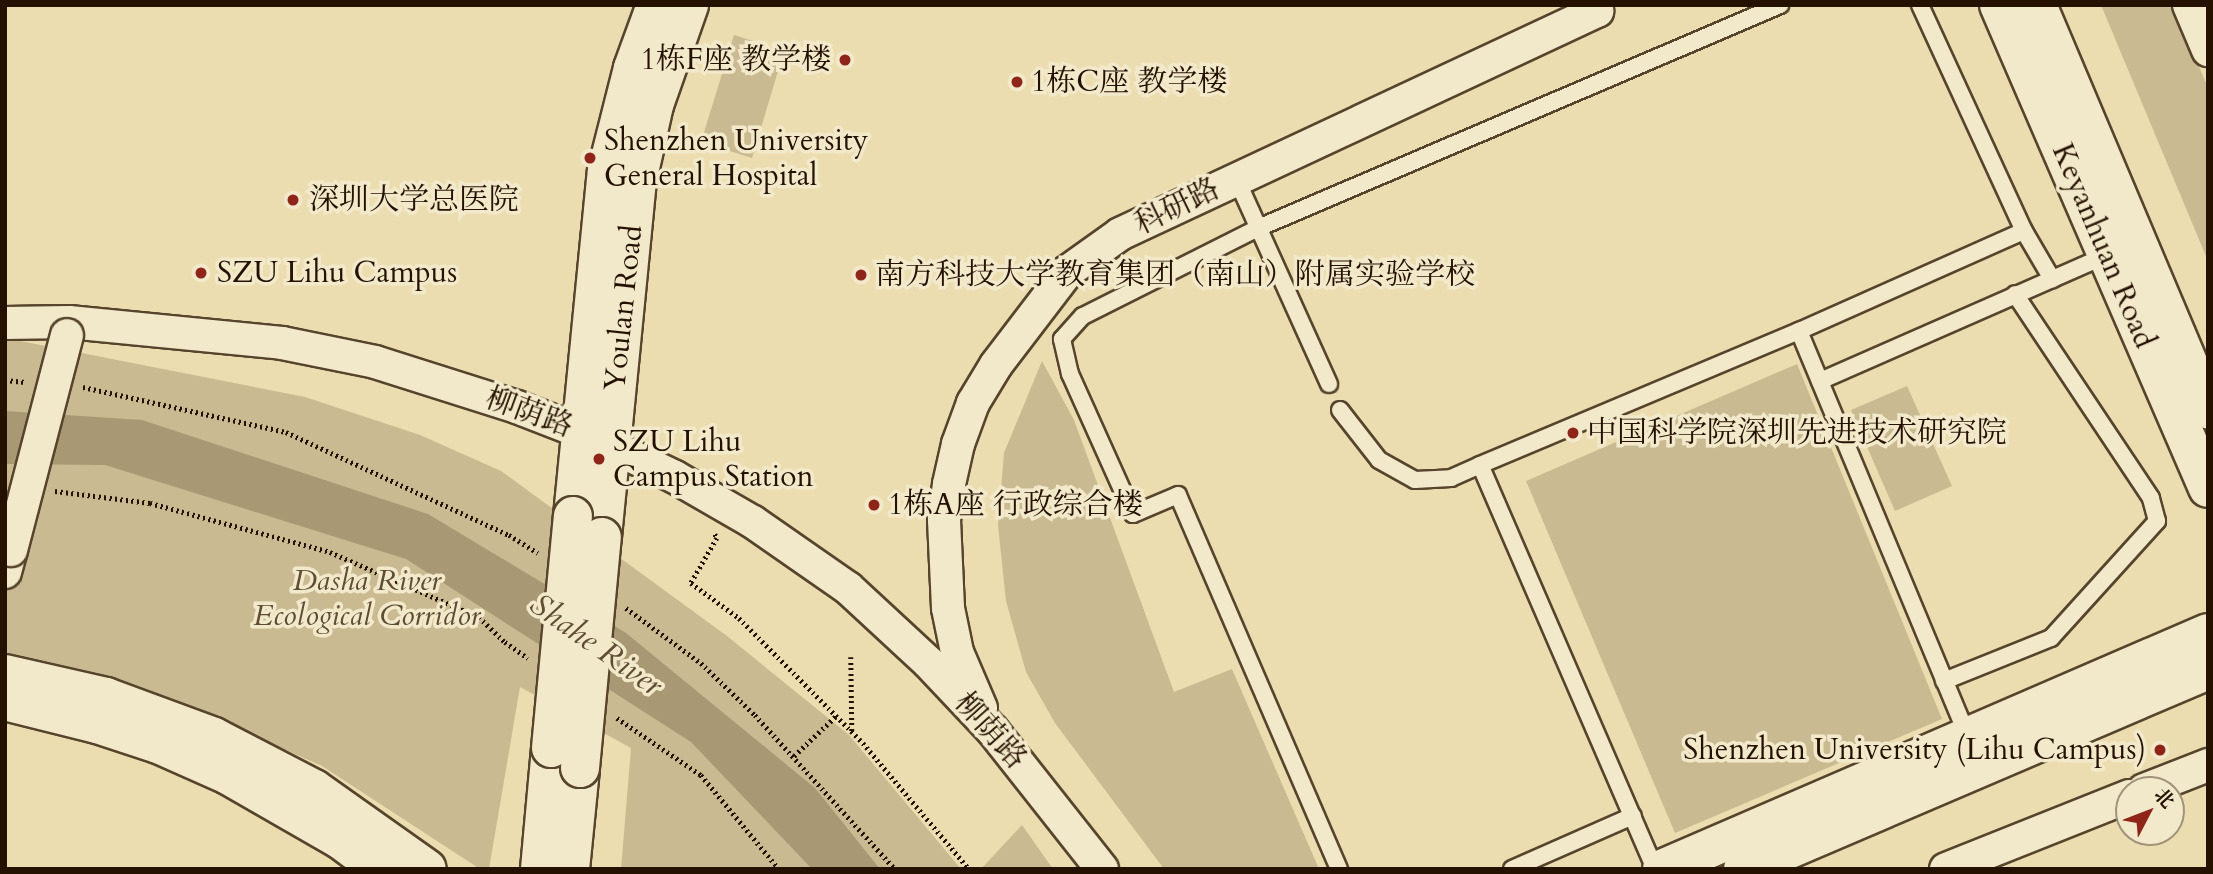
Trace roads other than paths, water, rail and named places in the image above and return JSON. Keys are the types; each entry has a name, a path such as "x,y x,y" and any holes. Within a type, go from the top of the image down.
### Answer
{"street":[{"name":"Youlan Road","path":"596,439 607,171 633,68 656,5"},
{"name":"Youlan Road","path":"570,869 566,758 596,439 638,181 654,105 689,5"},
{"name":"Keyanhuan Road","path":"1999,5 2208,488"},
{"name":"Keyanhuan Road","path":"2037,5 2208,410"},
{"path":"2189,5 2208,50"},
{"name":"科研路","path":"993,732 957,652 948,608 944,520 949,484 958,444 973,403 1002,355 1067,272 1120,234 1596,8"},
{"name":"柳荫路","path":"5,323 282,343 375,362 517,407 596,439 694,488 753,522 848,588 928,662 993,732 1102,869"},
{"path":"8,561 68,329"},
{"path":"1662,869 2208,633"},
{"path":"1743,869 2208,670"},
{"path":"5,674 106,697 214,737 314,789 427,869"},
{"path":"5,701 97,724 158,744 228,775 341,840 380,869"},
{"name":"Youlan Road","path":"540,869 566,758"},
{"path":"2180,776 2208,765"},
{"path":"1947,869 2115,802"}],"lane":[{"path":"1339,869 1178,495 1133,513 1070,374 1062,340 1083,316 1258,228 1780,5"},
{"path":"1920,5 2024,231 2052,279"},
{"path":"1236,178 1329,384"},
{"path":"1340,410 1379,460 1415,480 1451,478 1799,331 2024,231"},
{"path":"1820,381 2107,255"},
{"path":"1944,681 2051,638 2157,521 2151,498 2015,294"},
{"path":"1799,331 1968,737"},
{"path":"1480,465 1655,869"},
{"path":"1512,869 1633,816"}],"water":[{"name":"Shahe River","path":"5,411 142,420 428,514 626,633 815,788 880,869 812,869 691,742 406,559 105,465 5,464"}],"place":[{"name":"1栋F座 教学楼","path":"845,60"},
{"name":"1栋C座 教学楼","path":"1017,82"},
{"name":"Shenzhen University General Hospital","path":"590,158"},
{"name":"深圳大学总医院","path":"293,200"},
{"name":"SZU Lihu Campus","path":"201,273"},
{"name":"南方科技大学教育集团（南山）附属实验学校","path":"861,275"},
{"name":"中国科学院深圳先进技术研究院","path":"1573,433"},
{"name":"SZU Lihu Campus Station","path":"599,459"},
{"name":"1栋A座 行政综合楼","path":"874,505"},
{"name":"Shenzhen University (Lihu Campus)","path":"2160,750"}],"park label":[{"name":"Dasha River Ecological Corridor","path":"367,598"}]}
